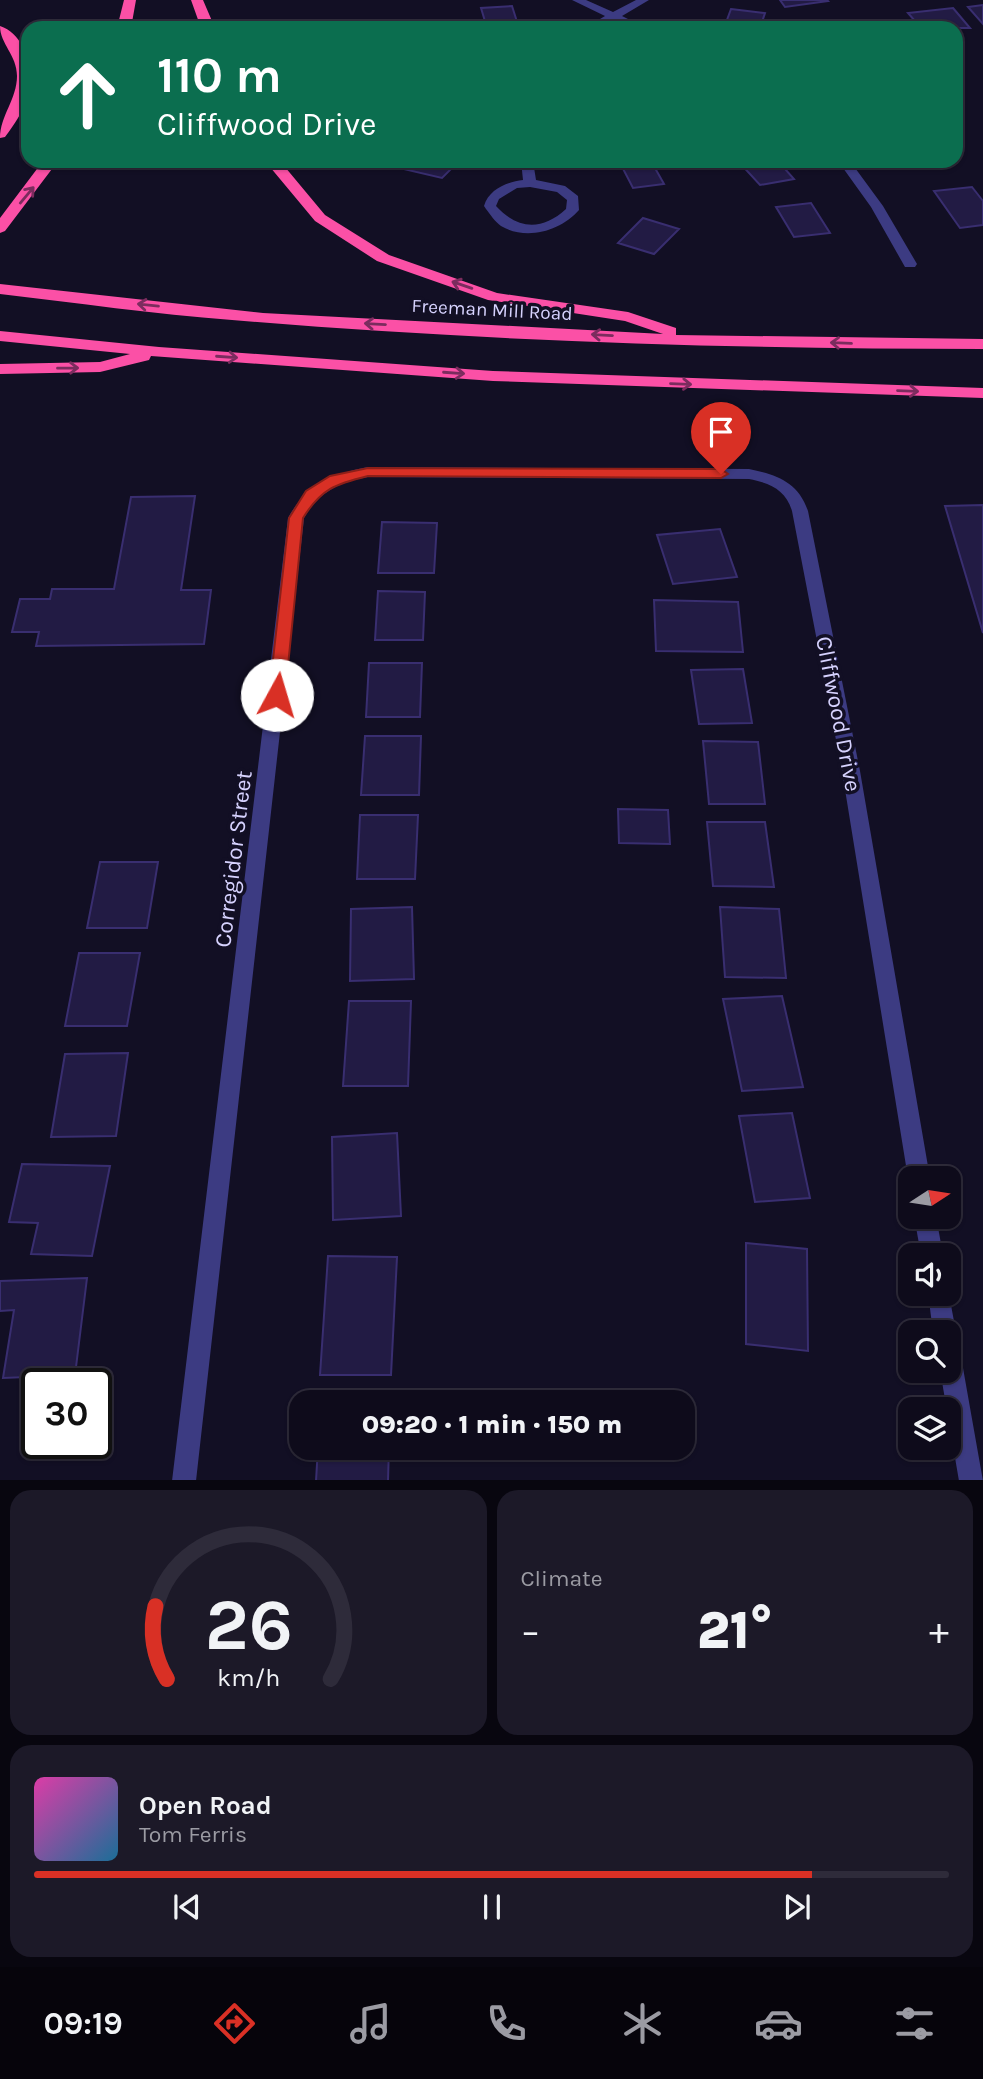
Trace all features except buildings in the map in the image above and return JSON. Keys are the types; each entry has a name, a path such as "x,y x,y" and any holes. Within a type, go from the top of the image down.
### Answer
{"highway":[{"path":"126,21 130,0"},
{"path":"197,0 205,21"},
{"path":"0,30 21,53"},
{"path":"0,134 21,94"},
{"path":"0,228 46,168"},
{"path":"278,168 320,218 383,258 494,297 628,317 695,339"},
{"name":"Freeman Mill Road","path":"0,289 261,318 695,339 983,344"},
{"path":"0,336 159,352 493,376 983,393"},
{"path":"0,369 100,367 159,352"}],"street":[{"path":"577,0 626,21"},
{"path":"602,21 644,0"},
{"path":"528,168 530,183"},
{"path":"849,168 877,206 910,264"},
{"path":"530,183 545,184 568,193 575,208 571,216 562,222 535,228 518,226 494,214 490,206 493,197 514,185 530,183"},
{"name":"Cliffwood Drive","path":"554,472 748,474 780,482 798,500 851,771 917,1166"},
{"name":"Corregidor Street","path":"184,1480 296,518 311,494 335,479 353,474 554,472"},
{"path":"954,1383 971,1480"}],"route":[{"path":"277,695 296,518 311,494 335,479 368,472 721,474"}]}
